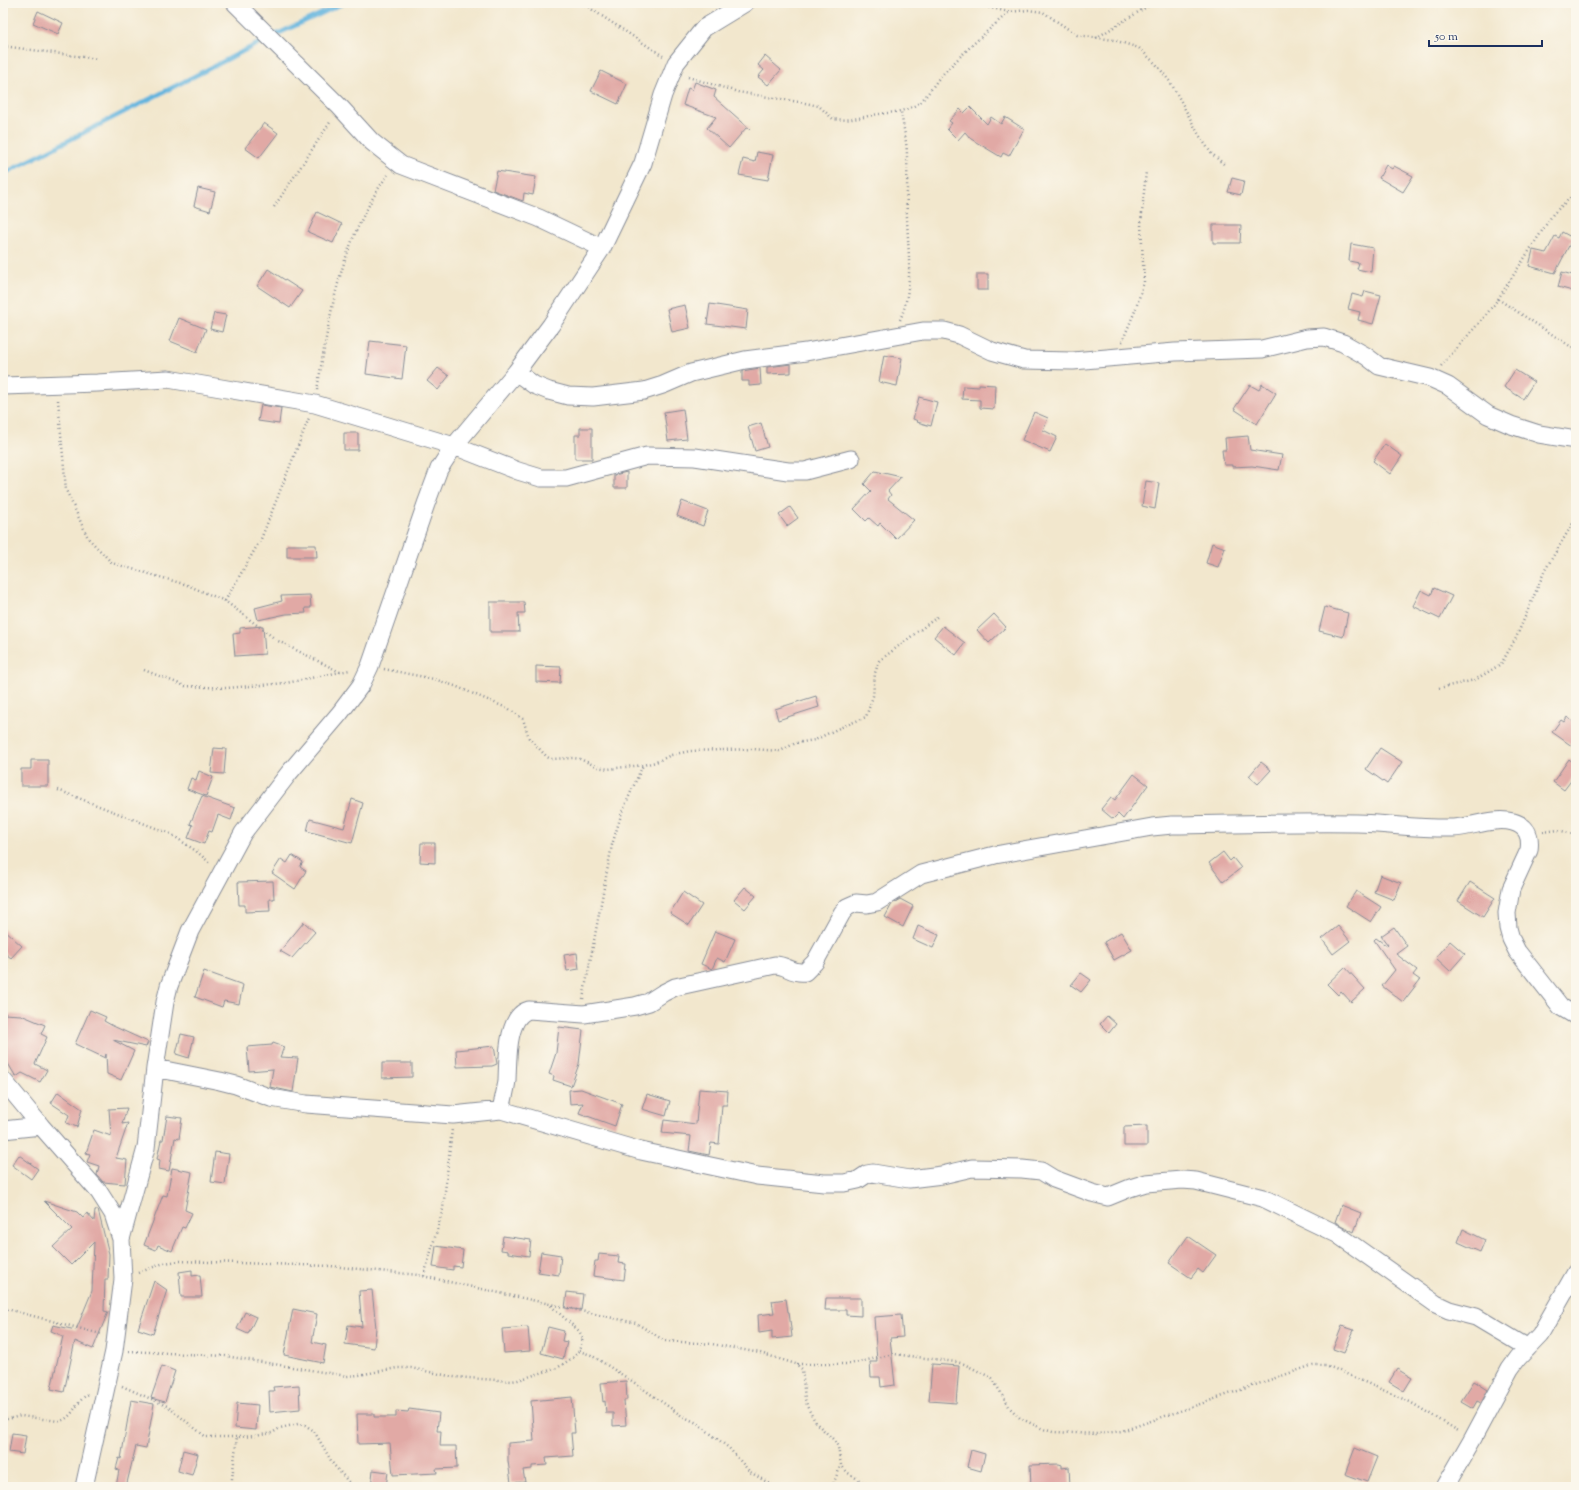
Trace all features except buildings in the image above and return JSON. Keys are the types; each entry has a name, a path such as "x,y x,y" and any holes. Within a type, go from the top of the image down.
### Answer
{"street":[{"path":"235,3 340,107 372,142 401,164 539,218 602,248"},
{"path":"121,1239 146,1148 155,1068 165,1002 169,986 190,930 243,833 289,773 361,685 370,666 439,469 454,446 516,372 551,325 602,248 644,163 663,95 674,68 704,28 745,3"},
{"path":"516,372 534,385 549,391 568,396 593,397 644,391 691,373 745,360 806,352 923,331 944,331 959,335 992,351 1024,360 1073,361 1175,352 1262,349 1308,338 1324,338 1343,343 1380,366 1430,378 1448,386 1488,415 1511,425 1539,434 1576,440"},
{"path":"3,386 56,385 168,379 315,404 454,446 518,471 541,478 566,478 647,456 695,457 788,471 805,470 851,459"},
{"path":"501,1110 507,1080 508,1045 519,1016 523,1011 529,1010 584,1014 635,1006 649,1002 675,987 765,967 780,965 795,972 805,972 815,962 842,913 852,904 877,902 921,874 995,855 1152,827 1172,825 1355,823 1453,828 1488,822 1505,821 1521,825 1529,835 1530,843 1529,850 1510,889 1507,913 1508,928 1511,939 1517,950 1561,1007 1576,1016"},
{"path":"155,1068 226,1083 272,1098 299,1103 453,1114 501,1110 641,1151 772,1178 824,1183 844,1183 858,1180 867,1174 874,1173 909,1179 942,1175 972,1168 1022,1169 1041,1171 1054,1179 1092,1193 1108,1197 1146,1183 1182,1180 1196,1181 1263,1198 1337,1234 1436,1304 1449,1310 1476,1317 1528,1348"},
{"path":"3,1080 40,1126 99,1192 113,1214 121,1239 123,1279 115,1344 84,1487"},
{"path":"3,1130 40,1126"},
{"path":"1445,1487 1510,1369 1518,1358 1540,1335 1576,1272"}],"path":[{"path":"582,3 674,68 738,92 819,106 834,119 853,120 872,115 910,109 921,102 938,80 966,50 1009,12"},
{"path":"969,3 1009,12 1028,10 1043,12 1077,35 1114,40 1139,48 1156,64 1171,83 1199,135 1211,153 1226,166"},
{"path":"1095,38 1153,3"},
{"path":"3,46 98,59"},
{"path":"274,207 340,107"},
{"path":"894,336 904,310 908,291 910,262 907,218 908,156 901,111"},
{"path":"225,600 262,539 315,404 332,302 342,269 359,224 376,191 388,176 401,164"},
{"path":"1115,357 1135,311 1144,282 1141,224 1146,171"},
{"path":"1430,378 1486,315 1553,214 1570,198 1576,195"},
{"path":"1498,298 1576,350"},
{"path":"56,385 66,490 88,538 112,563 187,585 225,600 278,640 341,672"},
{"path":"1439,688 1475,680 1501,664 1516,638 1545,570 1576,518"},
{"path":"144,670 185,686 227,688 286,683 370,666 434,679 455,686 509,709 523,719 529,738 551,759 580,759 608,770 642,766 656,762 671,755 690,752 752,749 780,751 796,743 816,740 837,728 861,720 866,717 870,708 873,696 875,673 879,662 937,617"},
{"path":"574,1013 582,1002 585,992 612,845 622,812 642,766"},
{"path":"58,790 171,834 196,851 221,873"},
{"path":"1529,835 1558,830 1576,835"},
{"path":"424,1276 443,1209 453,1114"},
{"path":"123,1279 164,1263 179,1261 330,1266 424,1276 636,1323 665,1341 712,1344 760,1353 796,1364 850,1364 894,1354 964,1364 992,1378 1010,1408 1020,1418 1053,1432 1097,1434 1122,1431 1313,1365 1326,1365 1410,1402 1472,1440"},
{"path":"3,1308 115,1344 225,1356 347,1376 398,1368 411,1368 454,1377 512,1381 563,1365 574,1357 579,1351 583,1338 579,1331 548,1303"},
{"path":"579,1351 591,1355 632,1381 682,1416 696,1423 729,1448 750,1472 775,1487"},
{"path":"796,1364 804,1371 805,1399 808,1408 816,1423 835,1441 838,1447 841,1465 832,1487"},
{"path":"3,1420 21,1416 64,1421 86,1395 107,1384 167,1406 206,1437 265,1435 280,1428 298,1424 305,1425 314,1431 333,1464 353,1487"},
{"path":"231,1487 237,1437"},
{"path":"841,1465 848,1473 864,1482 885,1487"}],"waterway":[{"path":"273,36 344,3"},
{"path":"3,174 267,39"}]}
